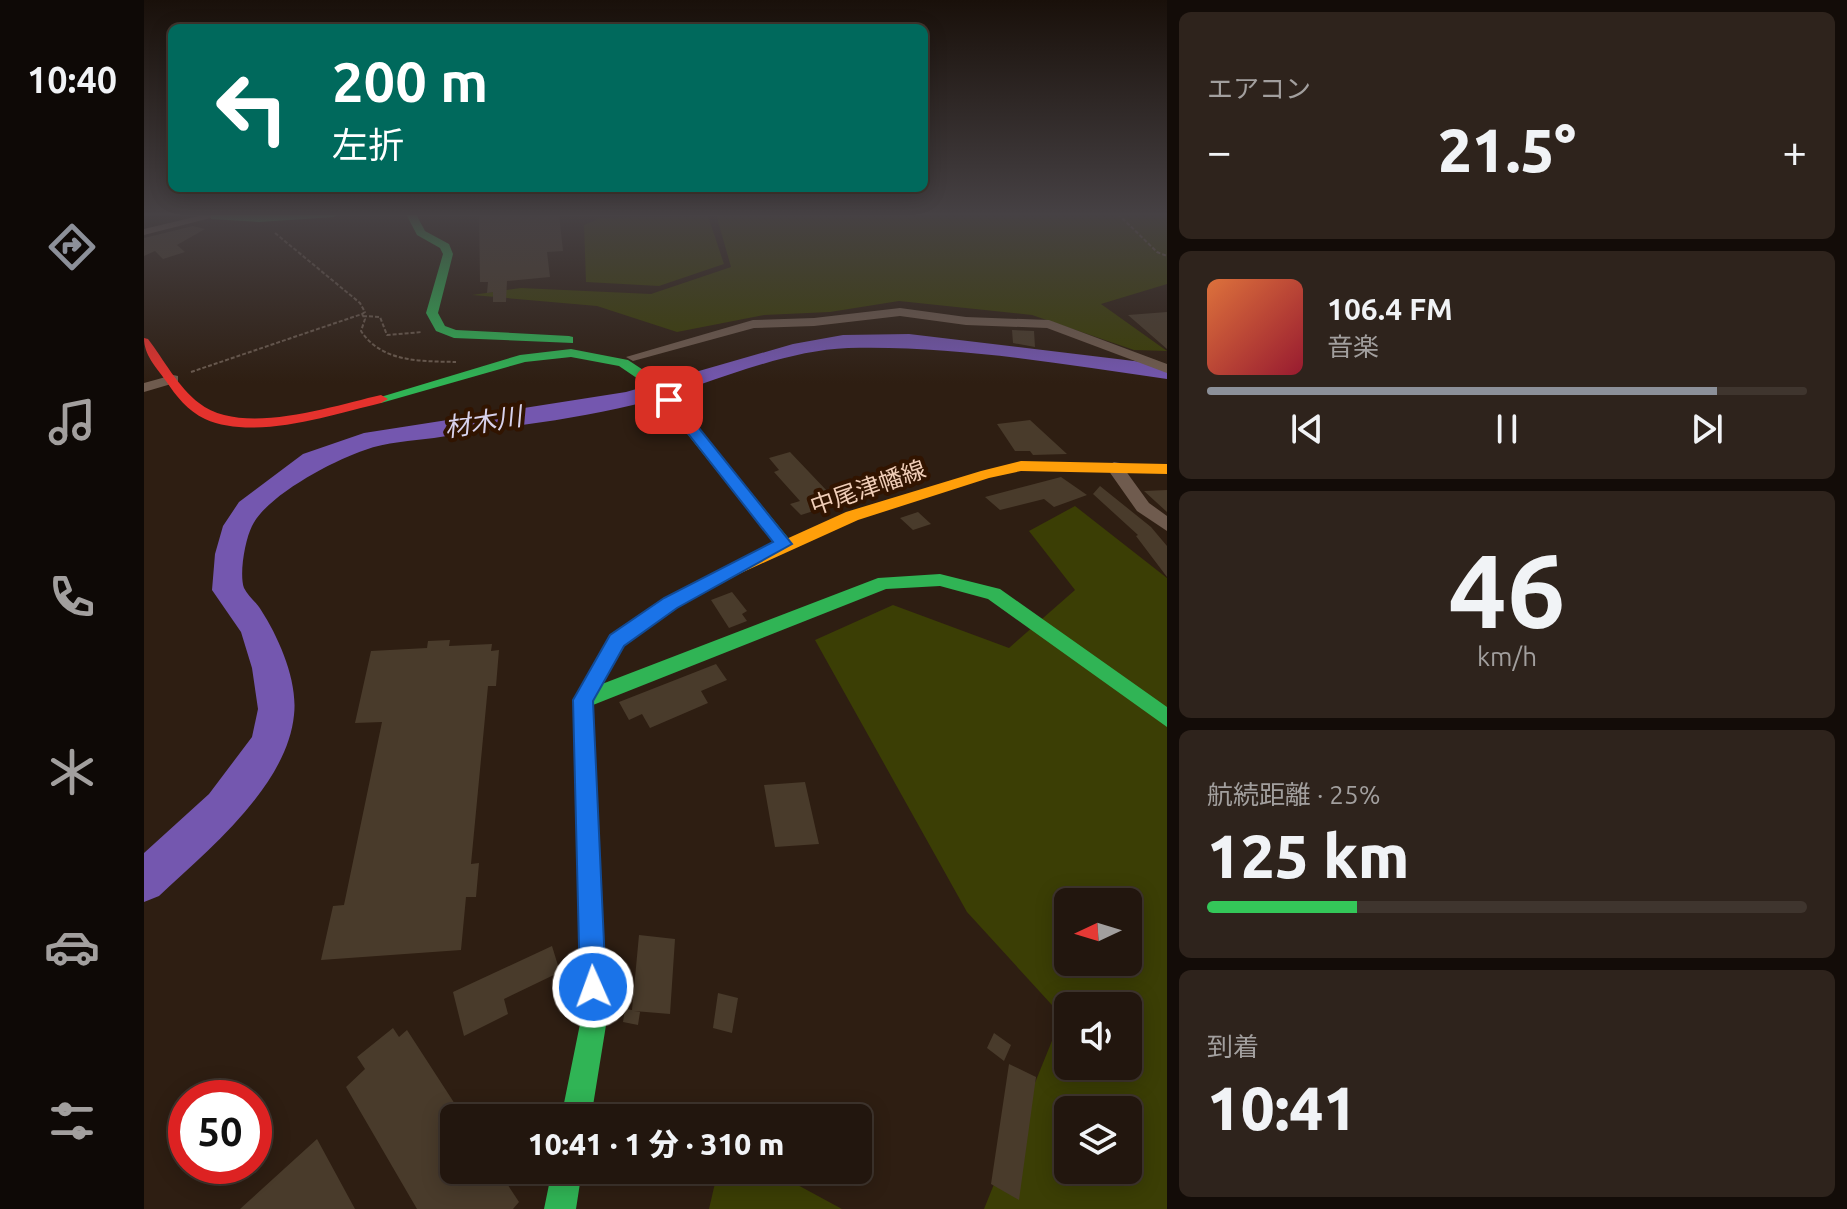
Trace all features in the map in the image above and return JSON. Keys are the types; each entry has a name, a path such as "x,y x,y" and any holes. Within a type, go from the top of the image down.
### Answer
{"street":[{"path":"443,270 432,313 437,325 454,334 618,343 682,416 784,544"},
{"path":"633,357 753,324 814,322 900,312 966,321 1049,324 1167,369"},
{"path":"144,342 194,406 208,415 261,425 400,395 524,358 571,353 599,356 650,379"},
{"path":"144,388 173,379"},
{"name":"中尾津幡線","path":"583,700 617,640 670,603 784,544 852,516 1021,466 1167,469"},
{"path":"1114,467 1143,507 1167,525"},
{"path":"579,1104 594,1019 583,700 884,583 934,577 965,583 994,594 1167,718"},
{"path":"560,1209 564,1184"}],"path":[{"path":"321,270 360,303 365,312 361,331 366,341 393,355 459,362"},
{"path":"173,379 363,315 380,317 387,335 393,336 418,334 437,325"}],"shaded area":[{"path":"586,270 705,270 659,286 586,282"},
{"path":"721,270 1167,270 1167,284 1101,304 1167,351 1134,350 1032,315 899,301 830,312 764,315 677,332 597,306 472,295 521,288 651,294"},
{"path":"1075,506 1167,578 1167,1209 984,1209 1054,1036 1054,1080 1142,1080 1142,992 1054,992 1054,1007 967,912 815,640 893,605 1009,648 1075,590 1029,531"},
{"path":"715,1184 796,1184 842,1209 709,1209"}],"building":[{"path":"480,270 549,270 550,277 507,281 506,302 493,302 493,292 487,293 488,282 480,282"},
{"path":"1167,312 1167,349 1128,315"},
{"path":"1012,330 1034,331 1035,347 1013,343"},
{"path":"1030,420 1067,454 1033,455 1030,451 1015,451 997,424"},
{"path":"790,452 828,492 832,491 842,502 801,515 790,504 800,501 774,472 779,470 769,458"},
{"path":"1061,477 1087,495 1054,507 1044,499 1000,510 985,497"},
{"path":"1100,486 1151,527 1167,546 1167,577 1138,535 1093,494"},
{"path":"1167,490 1167,512 1144,491"},
{"path":"918,512 931,524 913,530 900,518"},
{"path":"732,592 747,611 742,614 747,621 729,628 711,600"},
{"path":"450,640 449,646 492,644 491,651 499,650 496,686 488,686 471,864 479,863 476,897 466,897 461,950 321,960 333,906 344,905 382,722 355,723 371,651 427,648 428,641"},
{"path":"716,664 727,680 701,691 708,703 650,728 642,714 629,720 619,702"},
{"path":"805,782 819,844 775,847 764,785"},
{"path":"639,935 675,939 670,1014 634,1011 640,1012 638,1025 623,1022 625,1009 632,1010"},
{"path":"552,946 560,972 504,999 508,1014 464,1036 453,992"},
{"path":"718,993 738,998 732,1033 713,1028"},
{"path":"393,1028 399,1037 407,1030 455,1104 440,1104 440,1184 507,1184 519,1202 513,1209 417,1209 346,1087 365,1069 357,1057"},
{"path":"994,1033 1011,1045 1004,1061 987,1048"},
{"path":"1009,1064 1036,1077 1019,1200 991,1184"},
{"path":"317,1139 355,1209 240,1209 268,1184 272,1184 272,1180"}],"waterway":[{"name":"材木川","path":"144,881 223,807 257,764 269,741 276,718 270,668 257,632 228,590 230,554 237,526 249,509 312,460 364,441 629,399 793,351 843,342 909,341 982,347 1167,372"}],"traffic: fast":[{"path":"444,270 432,313 440,328 454,334 569,340"},
{"path":"381,399 524,358 571,353 623,363 655,384 784,544"},
{"path":"579,1104 594,1019 583,700 617,640 670,603 735,569"},
{"path":"583,700 884,583 940,580 994,594 1167,718"},
{"path":"560,1209 564,1184"}],"traffic: slow":[{"path":"735,569 852,516 986,474 1021,466 1167,469"}],"traffic: jam":[{"path":"144,342 194,406 211,416 233,422 284,420 381,399"}],"route":[{"path":"593,987 583,700 617,640 670,603 784,544 669,400"}]}
